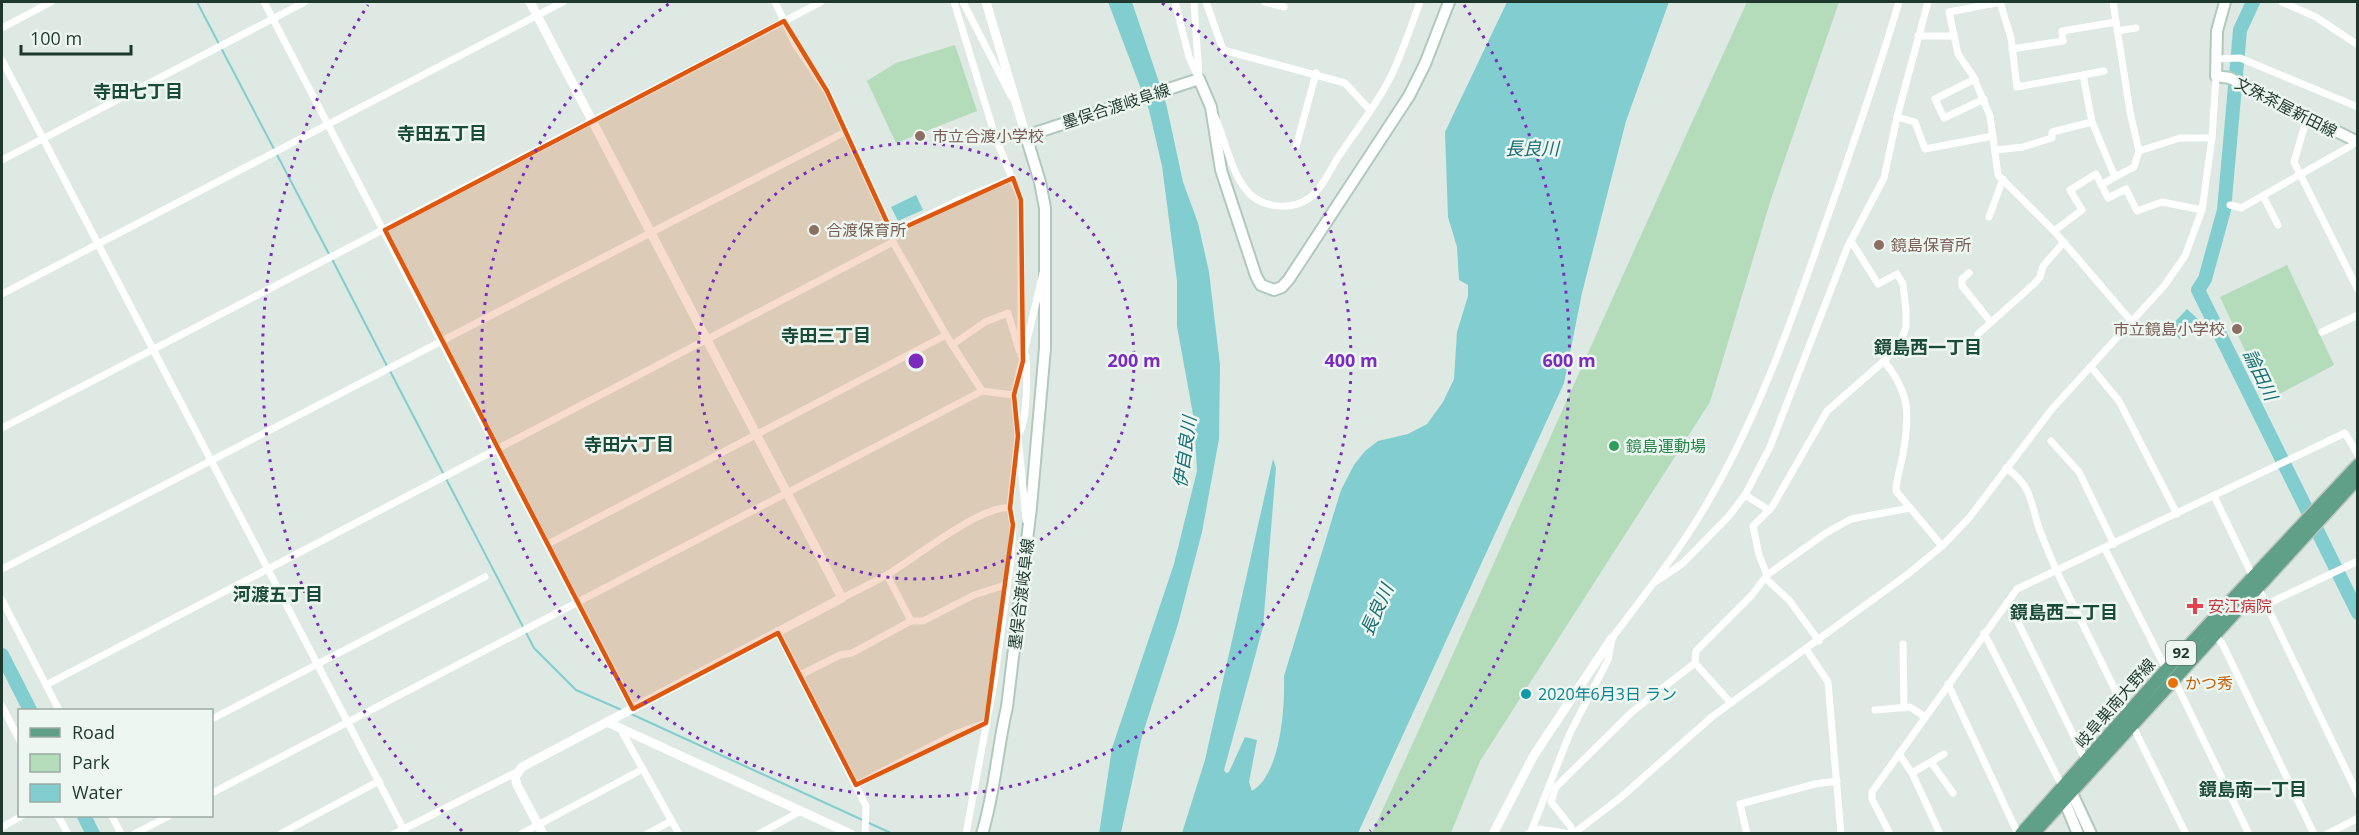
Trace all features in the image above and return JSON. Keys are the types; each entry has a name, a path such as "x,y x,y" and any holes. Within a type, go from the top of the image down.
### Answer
{"main road":[{"path":"1199,80 1211,107 1221,170 1256,276 1261,285 1268,289 1282,287 1333,215 1409,96 1425,64 1449,2"},
{"name":"文殊茶屋新田線","path":"2224,2 2217,31 2216,76 2234,80 2357,143"},
{"name":"墨俣合渡岐阜線","path":"982,834 992,803 1001,732 1007,707 1044,368 1045,208 1030,134 1199,80"},
{"name":"岐阜巣南大野線","path":"2020,834 2067,789 2318,513 2358,465"},
{"name":"岐阜巣南大野線","path":"2318,513 2358,478"},
{"name":"岐阜巣南大野線","path":"2170,674 2213,634 2256,580"},
{"name":"岐阜巣南大野線","path":"2033,834 2063,801 2067,789 2086,761 2130,718"},
{"path":"2067,789 2091,834"},
{"path":"2063,801 2078,834"}],"street":[{"path":"2,28 51,2"},
{"path":"264,2 443,341 632,709"},
{"path":"2,160 305,2"},
{"path":"530,2 842,598"},
{"path":"2,294 563,2"},
{"path":"775,2 795,44 827,91 892,233 893,242 946,335 982,391"},
{"path":"2,428 821,2"},
{"path":"954,2 996,139 1021,200 1025,398 1022,431 1018,436 1010,508 1013,525 1011,560 1005,585 994,683 966,834"},
{"path":"963,2 1009,92 1017,102"},
{"path":"986,2 1017,102 1030,134"},
{"path":"1175,2 1189,57 1199,80"},
{"path":"1194,2 1199,80"},
{"path":"1206,2 1223,50 1345,82 1370,110"},
{"path":"1265,2 1284,7"},
{"path":"1211,107 1246,189 1264,203 1277,206 1291,206 1308,199 1324,182 1392,75 1420,2"},
{"path":"1493,834 1534,755 1612,638 1697,521 1720,481 1766,383 1800,300 1862,123 1899,2"},
{"path":"1651,585 1694,553 1745,495 1770,447 1851,241 1884,178 1897,117 1928,2"},
{"path":"2104,71 2017,87 2012,49 2001,2 1949,12 1958,54 1984,99 1996,150 1996,165 2003,179 2064,242 2132,322"},
{"path":"2101,185 2134,167 2139,151 2130,112 2113,2"},
{"path":"2282,2 2316,17 2358,45"},
{"path":"2012,49 2063,41 2062,31 2116,22"},
{"path":"2117,31 2136,28"},
{"path":"1918,36 1954,36"},
{"path":"2216,59 2236,58 2358,106"},
{"path":"2,60 380,781 404,831"},
{"path":"1296,147 1316,73"},
{"path":"2083,75 2092,122 2115,177"},
{"path":"1612,638 1608,660 1570,733 1530,832 1571,834 1620,798 1700,727 1942,546 1969,518 2052,409 2176,271 2197,230 2202,210 2212,138 2216,76"},
{"path":"1974,79 1935,99 1944,118 1984,99"},
{"path":"1897,117 1915,122 1925,149 1993,136"},
{"path":"2307,118 2294,162 2358,290"},
{"path":"1996,150 2032,144 2052,138 2052,132 2092,122"},
{"path":"2,569 845,132"},
{"path":"2139,151 2181,138 2212,138"},
{"path":"2230,205 2241,207 2357,143"},
{"path":"2054,231 2082,210 2070,190 2096,174 2108,198 2126,189 2137,211 2162,202 2202,210"},
{"path":"892,233 957,201 1013,178"},
{"path":"1989,217 2003,179"},
{"path":"2263,196 2278,225"},
{"path":"1819,640 1788,600 1766,577 1753,526 1769,510 1827,411 1898,347 1906,327 1903,284 1898,274 1878,284 1851,241"},
{"path":"46,685 893,242"},
{"path":"1978,334 2035,283 2040,277 2043,266 2064,242"},
{"path":"1028,531 1014,395 1039,280 1045,268"},
{"path":"1969,273 1962,279 1962,286 1990,321"},
{"path":"952,345 986,322 1008,314 1024,356"},
{"path":"2322,332 2358,315"},
{"path":"548,544 946,335"},
{"path":"1884,361 1903,389 1908,405 1904,453 1895,488 1942,546"},
{"path":"2091,368 2119,401 2177,514"},
{"path":"213,792 788,495 982,391 1014,395"},
{"path":"1889,833 1871,795 2017,589 2345,433 2358,455"},
{"path":"2051,441 2079,472 2114,544"},
{"path":"2006,468 2020,477 2029,492 2040,531 2056,570 2186,834"},
{"path":"1745,495 1769,510"},
{"path":"2214,496 2358,795"},
{"path":"394,834 404,831 517,772 531,762 886,575 949,533 999,507 1010,508"},
{"path":"1731,703 1695,663 1695,651 1751,596 1766,577 1842,523 1910,508"},
{"path":"2104,549 2170,674 2249,834"},
{"path":"2267,604 2358,561"},
{"path":"886,575 911,621"},
{"path":"213,718 485,577"},
{"path":"800,675 840,655 852,653 911,621 923,621 974,596 1005,585"},
{"path":"2,600 58,709"},
{"path":"2008,602 2086,761"},
{"path":"778,633 866,806 865,832"},
{"path":"1984,633 2067,789"},
{"path":"2213,634 2222,643 2314,834"},
{"path":"1902,644 1904,708"},
{"path":"1806,649 1828,682 1841,834"},
{"path":"1571,834 1571,827 1551,802 1556,787 1633,711 1695,663"},
{"path":"1948,684 2020,834"},
{"path":"2,706 18,737"},
{"path":"1875,710 1910,707 1925,717"},
{"path":"611,720 621,730 679,834"},
{"path":"856,785 954,734 986,723"},
{"path":"621,730 851,834"},
{"path":"1899,754 1912,773 1940,834"},
{"path":"1912,773 1944,754"},
{"path":"1931,762 1953,793"},
{"path":"521,834 643,769"},
{"path":"517,772 517,785 543,834"},
{"path":"280,834 380,781"},
{"path":"1747,834 1740,804 1815,784 1837,781"},
{"path":"759,834 801,812"},
{"path":"2,827 20,817"},
{"path":"59,817 68,834"},
{"path":"112,817 121,834"},
{"path":"134,834 166,817"},
{"path":"2327,834 2358,818"},
{"path":"647,834 671,821"}],"highlighted area":[{"path":"784,21 827,91 892,233 1013,178 1021,200 1023,361 1014,395 1018,436 1010,508 1013,525 986,723 856,785 778,633 633,709 385,230"}],"green space":[{"name":"鏡島運動場","path":"1747,2 1839,2 1771,199 1710,402 1480,761 1451,833 1372,833 1653,209"},
{"path":"955,45 977,111 896,143 867,81 896,63"},
{"path":"2287,265 2334,365 2268,400 2220,297"}],"water":[{"path":"1108,2 1132,2 1166,103 1183,182 1198,223 1209,272 1220,365 1219,439 1202,532 1178,624 1142,736 1121,833 1099,834 1112,748 1174,564 1197,471 1194,420 1177,326 1177,281 1162,166 1149,110"},
{"name":"長良川","path":"1507,2 1669,2 1626,121 1582,293 1564,383 1358,833 1182,833 1205,760 1273,459 1276,468 1263,627 1224,770 1226,773 1229,772 1245,737 1257,740 1249,782 1252,791 1262,782 1275,755 1284,705 1284,676 1341,490 1354,465 1365,451 1378,441 1408,434 1427,424 1443,402 1454,379 1457,332 1468,296 1468,285 1459,280 1457,247 1448,217 1445,132"},
{"path":"916,195 923,210 898,221 891,207"},
{"path":"2187,309 2199,320 2180,339 2169,328"}],"waterway":[{"path":"197,2 329,254"},
{"name":"論田川","path":"2253,2 2240,30 2224,210 2205,279 2198,290 2358,613"},
{"path":"332,259 387,366"},
{"path":"390,371 534,648 576,690 624,711"},
{"path":"2,655 29,709"},
{"path":"629,713 893,834"},
{"path":"84,817 93,834"}],"place":[{"name":"市立合渡小学校","path":"920,136"},
{"name":"合渡保育所","path":"814,230"},
{"name":"鏡島保育所","path":"1879,245"},
{"name":"市立鏡島小学校","path":"2237,329"},
{"name":"鏡島運動場","path":"1614,446"},
{"name":"安江病院","path":"2195,606"},
{"name":"かつ秀","path":"2173,683"},
{"name":"2020年6月3日 ラン","path":"1526,694"}],"district":[{"name":"寺田七丁目","path":"138,92"},
{"name":"寺田五丁目","path":"442,134"},
{"name":"寺田三丁目","path":"826,336"},
{"name":"鏡島西一丁目","path":"1928,348"},
{"name":"寺田六丁目","path":"629,445"},
{"name":"河渡五丁目","path":"278,595"},
{"name":"鏡島西二丁目","path":"2064,613"},
{"name":"鏡島南一丁目","path":"2253,790"}],"water label":[{"name":"伊自良川","path":"1185,452"}]}
